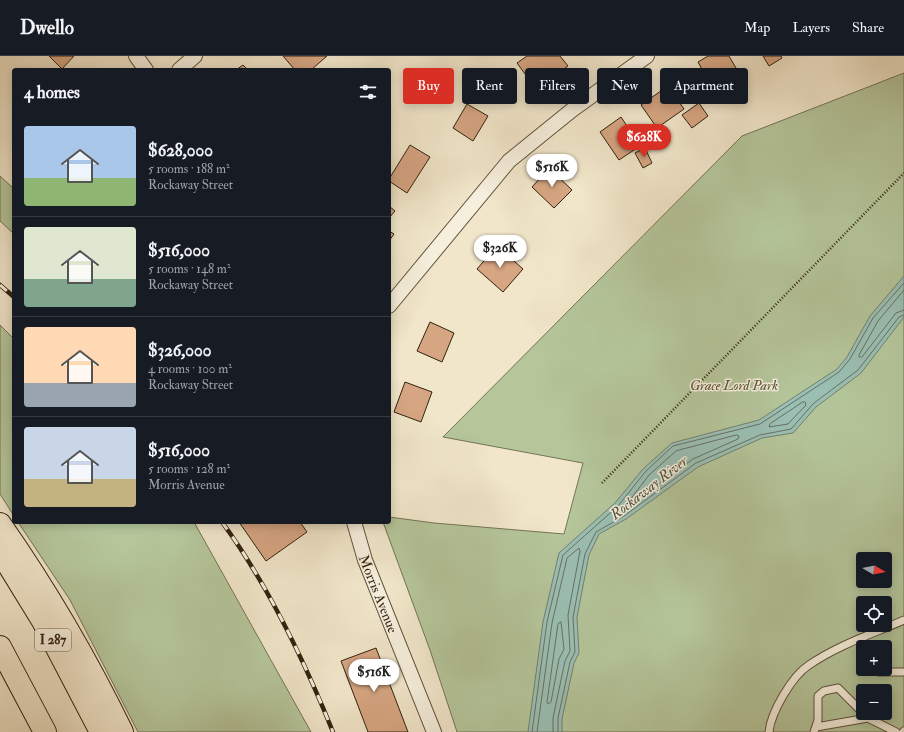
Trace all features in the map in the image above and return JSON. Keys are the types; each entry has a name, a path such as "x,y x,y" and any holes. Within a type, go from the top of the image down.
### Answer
{"highway":[{"path":"0,524 27,562 57,613 122,732"},
{"name":"I 287","path":"0,551 43,621 101,732"},
{"path":"0,647 45,732"}],"street":[{"path":"136,56 145,68"},
{"path":"181,68 195,56"},
{"path":"391,304 509,162 572,110 647,56"},
{"name":"Morris Avenue","path":"355,524 365,560 434,732"}],"lane":[{"path":"769,732 770,725 782,696 808,665 862,638 904,620"},
{"path":"892,672 904,672"},
{"path":"856,706 838,688 824,691 818,696 818,720 815,730 859,720"},
{"path":"872,720 896,732"}],"path":[{"path":"602,483 904,173"}],"green space":[{"name":"Grace Lord Park","path":"904,73 904,732 457,732 430,650 384,524 391,524 391,517 434,523 564,534 583,463 443,437 742,136"},
{"path":"0,176 12,187 12,232 0,221"},
{"path":"0,325 12,337 12,513 0,494"},
{"path":"19,524 195,524 311,732 138,732 70,600"}],"water":[{"name":"Rockaway River","path":"904,276 904,317 861,373 816,407 793,433 762,438 698,467 626,519 599,534 589,555 577,617 579,653 574,663 562,719 562,732 528,732 543,622 559,553 615,503 643,469 672,443 759,420 837,369 847,357 870,316"}],"building":[{"path":"49,56 74,56 63,68 61,68"},
{"path":"283,56 327,56 313,68 293,68"},
{"path":"527,56 560,56 568,66 565,68 525,68 525,74 517,63"},
{"path":"708,56 729,56 736,68 701,68 698,62"},
{"path":"763,56 781,56 782,58 769,66"},
{"path":"243,65 246,68 239,68"},
{"path":"660,92 660,104 681,104 684,109 657,128 641,105 652,104 652,97"},
{"path":"467,104 488,116 473,141 453,128"},
{"path":"700,104 708,116 692,128 682,115"},
{"path":"621,117 640,146 619,160 600,132"},
{"path":"410,145 430,157 407,193 391,182 391,176"},
{"path":"645,148 652,163 643,168 635,153"},
{"path":"549,168 572,190 554,208 532,187"},
{"path":"391,208 395,211 391,216"},
{"path":"497,246 523,269 503,292 477,269"},
{"path":"430,322 454,333 442,362 417,351"},
{"path":"405,382 432,392 421,422 394,412"},
{"path":"240,524 301,524 307,532 266,561"},
{"path":"376,648 408,732 368,732 341,661"}],"railway":[{"path":"0,285 12,295"},
{"path":"223,524 255,571 270,597 310,678 333,732"}]}
